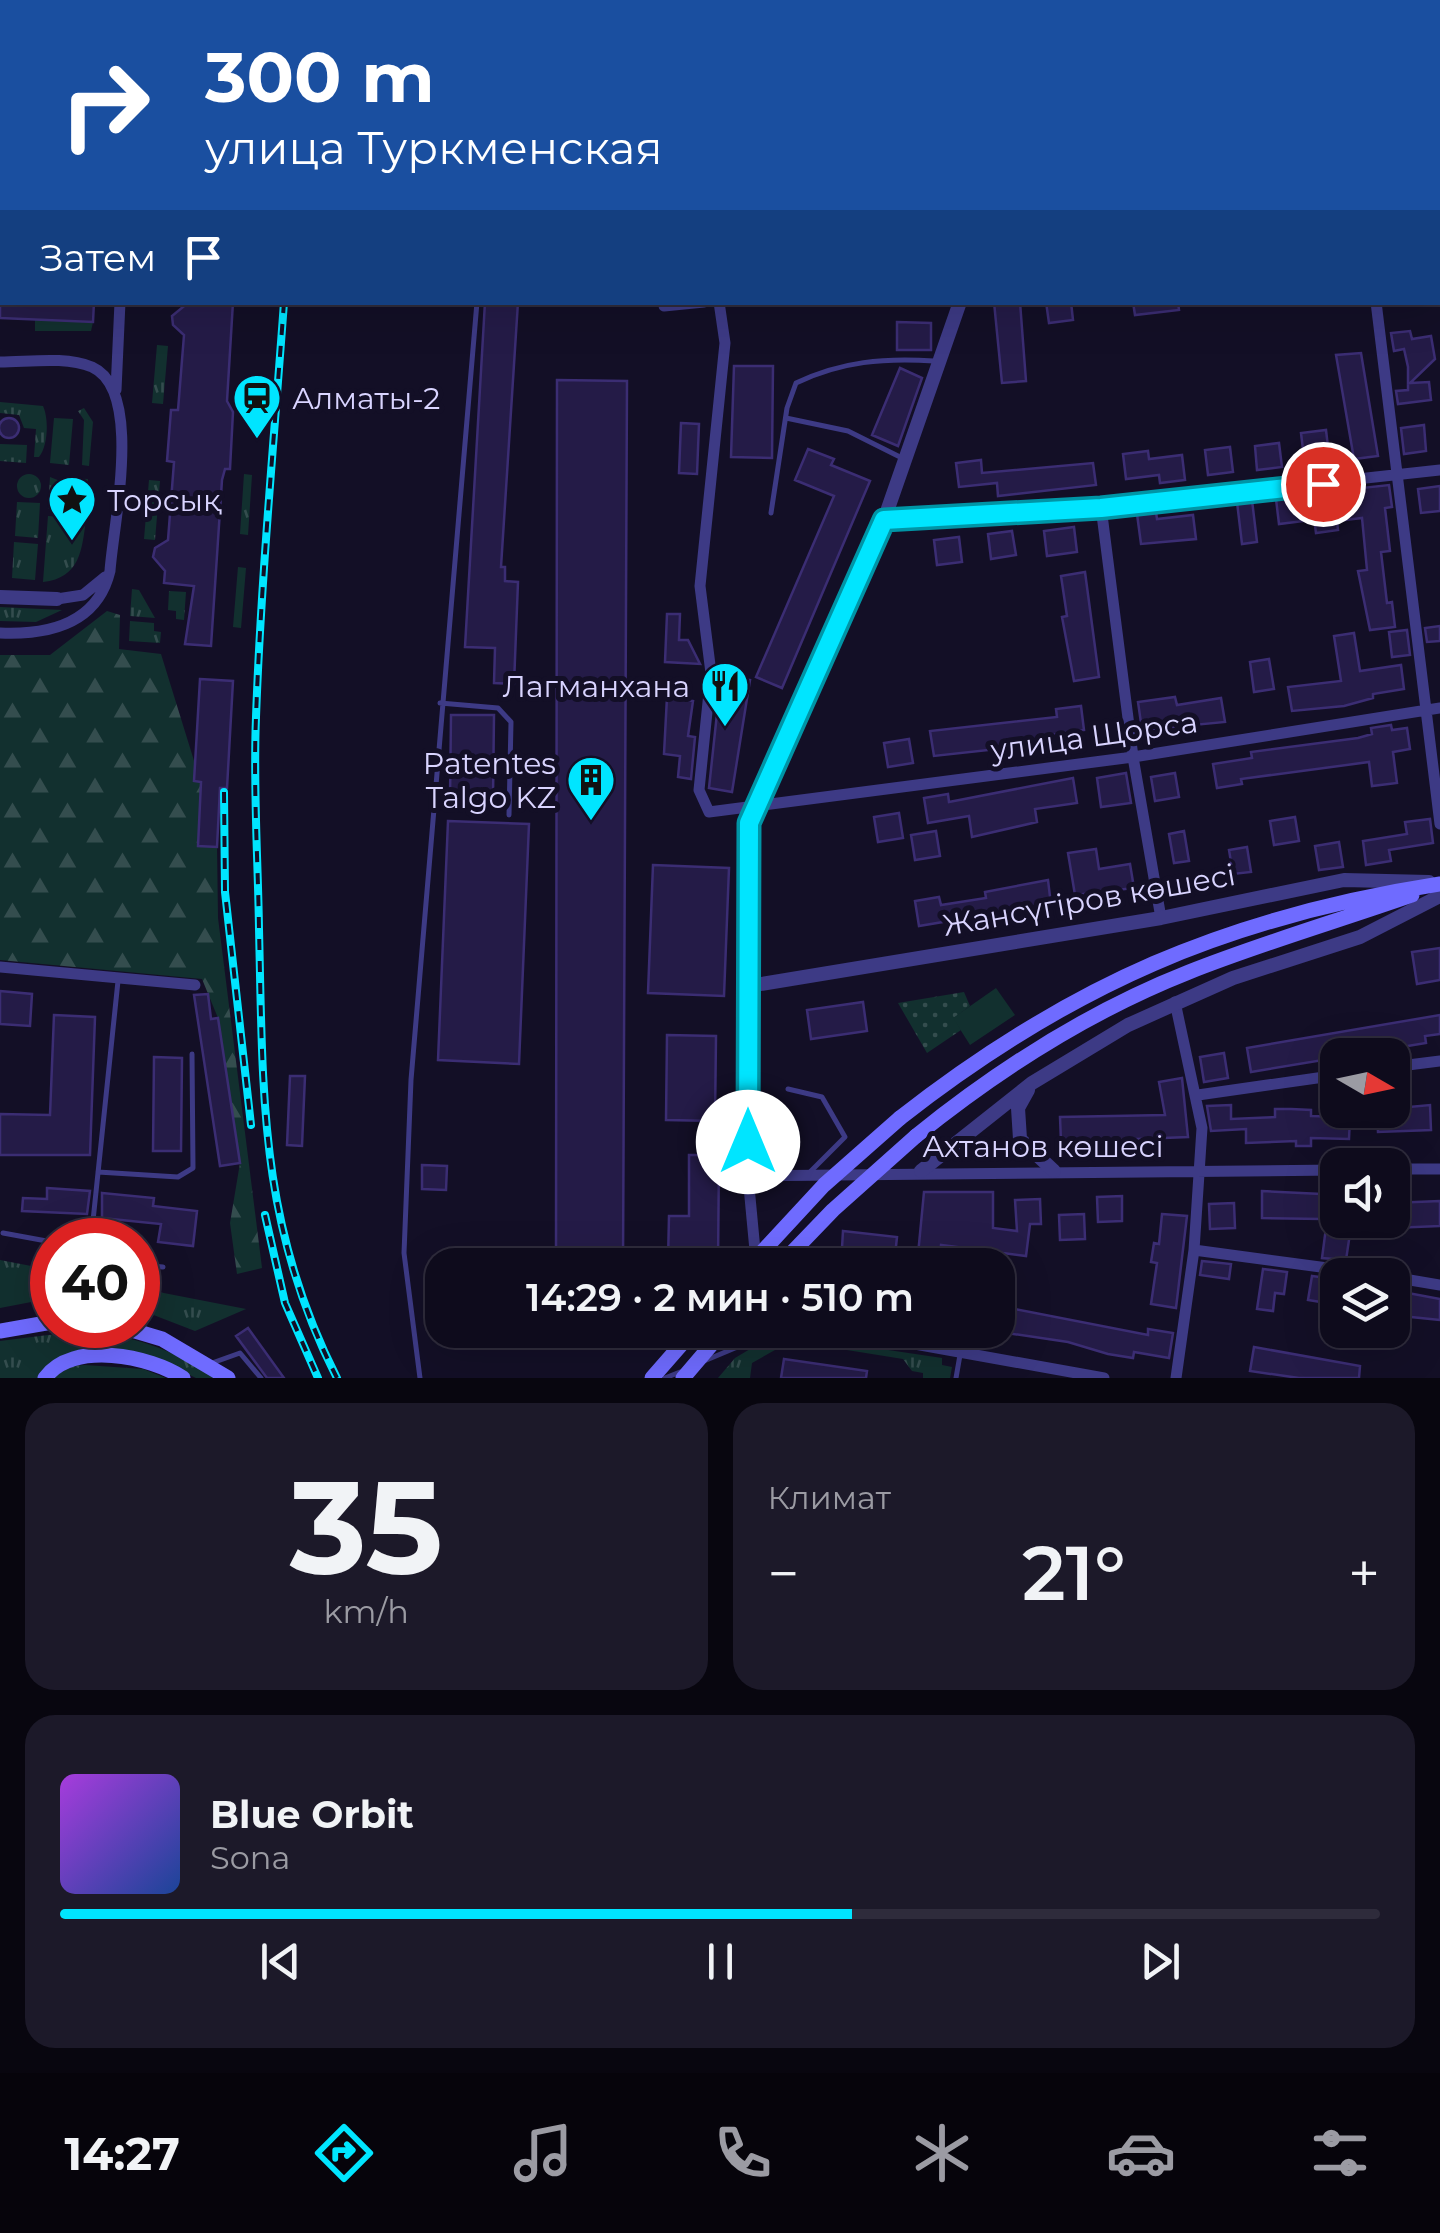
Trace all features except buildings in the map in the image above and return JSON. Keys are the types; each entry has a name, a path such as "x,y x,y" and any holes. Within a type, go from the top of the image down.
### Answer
{"main road":[{"path":"768,1248 812,1197 900,1118 1020,1032 1150,963 1305,909 1440,884"},
{"path":"796,1248 916,1136 990,1079 1110,1008 1188,972 1440,884"},
{"path":"0,1330 30,1325"},
{"path":"160,1338 228,1378"},
{"path":"652,1378 678,1348"},
{"path":"682,1378 708,1348"},
{"path":"45,1378 56,1366 84,1358 148,1361 183,1378"}],"street":[{"path":"0,633 42,634 61,628 99,598 110,566 122,430 115,376 120,305"},
{"path":"664,306 674,305"},
{"name":"улица Щорса","path":"719,305 725,343 700,586 711,674 699,790 709,812 1133,756 1440,708"},
{"path":"751,1248 748,1210 748,843 754,807 884,520 959,305"},
{"path":"1376,305 1440,824"},
{"path":"0,362 87,365 106,377 118,399"},
{"path":"884,520 1101,508 1440,470"},
{"path":"1101,508 1133,756 1161,918"},
{"path":"0,597 56,599 94,589 110,566"},
{"name":"Жансүгіров көшесі","path":"748,986 1161,918 1344,880 1440,884"},
{"path":"920,1172 1032,1083 1073,1056 1175,1002 1360,937 1440,896"},
{"path":"0,967 195,985"},
{"path":"1175,1002 1198,1095 1202,1128 1194,1250 1176,1378"},
{"path":"1410,1065 1440,1060"},
{"path":"1198,1095 1320,1078"},
{"path":"1032,1083 1018,1108 1020,1139 1054,1170"},
{"path":"1410,1170 1440,1169"},
{"name":"Ахтанов көшесі","path":"748,1176 1320,1170"},
{"path":"1194,1250 1320,1267"},
{"path":"1410,1280 1440,1285"},
{"path":"938,1348 1104,1378"}],"lane":[{"path":"420,1378 404,1253 412,1060 477,305"},
{"path":"771,513 786,418 796,383 826,369 864,360 942,362"},
{"path":"786,418 848,431 906,460"},
{"path":"440,703 498,708 511,722 509,815"},
{"path":"93,1218 119,978"},
{"path":"98,1172 178,1177 192,1168 192,1054"},
{"path":"788,1089 822,1098 845,1137 808,1174"},
{"path":"3,1233 30,1238"},
{"path":"665,1378 735,1348"},
{"path":"956,1378 960,1352"},
{"path":"207,1364 240,1353 260,1378"}],"green space":[{"path":"35,319 93,322 91,331 35,331"},
{"path":"157,345 168,346 163,404 152,403"},
{"path":"0,402 43,406 47,432 39,457 34,457 36,429 24,428 19,415 0,413"},
{"path":"84,408 93,422 89,466 82,465 84,420 78,411"},
{"path":"54,418 73,419 69,465 50,463"},
{"path":"0,444 27,445 26,463 0,461"},
{"path":"29,474 41,486 29,498 17,486"},
{"path":"244,474 252,475 248,535 240,534"},
{"path":"50,477 65,483 66,478 88,479 86,511 48,509"},
{"path":"149,480 160,481 155,540 144,539"},
{"path":"17,502 40,503 38,538 15,536"},
{"path":"48,516 86,519 77,561 65,575 43,582"},
{"path":"14,542 38,544 35,580 12,578"},
{"path":"238,567 246,568 241,628 233,627"},
{"path":"132,589 139,590 155,618 130,616"},
{"path":"169,591 186,592 184,620 176,619 176,611 168,610"},
{"path":"0,607 62,610 36,622 0,621"},
{"path":"107,611 120,615 119,649 161,654 195,764 194,781 201,782 198,845 217,847 218,918 262,1268 237,1274 230,1223 240,1163 218,1018 202,979 0,960 0,655 50,655"},
{"path":"130,621 154,623 154,631 161,632 160,643 129,641"},
{"path":"996,988 1015,1015 970,1045 953,1018"},
{"path":"964,992 970,1006 954,1018 961,1030 927,1053 898,1003"},
{"path":"0,1260 30,1266 30,1302 0,1308"},
{"path":"160,1292 246,1309 195,1331 160,1317"},
{"path":"30,1337 30,1348 159,1348 217,1378 196,1378 149,1355 100,1350 40,1378 0,1378 0,1341"},
{"path":"752,1348 779,1348 752,1363 750,1378 718,1378 735,1358"},
{"path":"835,1348 875,1348 942,1358 942,1365 952,1367 950,1378 923,1378 923,1373 912,1371 903,1359"},
{"path":"72,1366 143,1369 166,1378 52,1378"}],"railway":[{"path":"284,305 256,717 262,1048 270,1158 279,1212 311,1322 337,1378"},
{"path":"224,792 225,892 251,1125"},
{"path":"265,1215 285,1303 318,1378"}],"place":[{"name":"Алматы-2","path":"257,440"},
{"name":"Торсық","path":"72,542"},
{"name":"Лагманхана","path":"725,728"},
{"name":"Patentes Talgo KZ","path":"591,822"}],"route":[{"path":"748,1142 749,823 884,520 1101,508 1323,484"}]}
